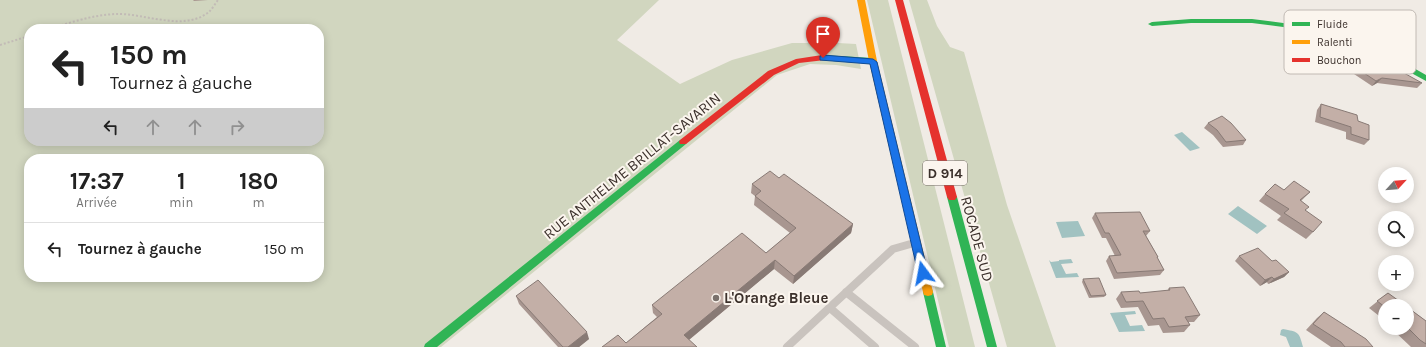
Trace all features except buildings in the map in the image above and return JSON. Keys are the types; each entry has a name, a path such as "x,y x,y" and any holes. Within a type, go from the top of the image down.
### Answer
{"street":[{"path":"861,0 873,62 941,347"},
{"name":"ROCADE SUD","path":"899,0 992,347"},
{"path":"1152,24 1191,21 1252,21 1284,25"},
{"name":"RUE ANTHELME BRILLAT-SAVARIN","path":"429,347 764,77 783,65 802,60 823,58 873,62"},
{"path":"1416,72 1426,78"}],"lane":[{"path":"787,347 893,249 916,243"},
{"path":"846,292 915,347"},
{"path":"830,308 875,347"}],"path":[{"path":"66,24 83,19 117,14 130,14 163,20 192,20 208,13 214,8 218,0"},
{"path":"0,45 24,38"}],"green space":[{"path":"0,0 659,0 617,40 680,84 732,60 792,43 856,44 861,69 836,65 810,64 777,75 441,347 0,347"},
{"path":"867,0 888,0 975,347 949,347"},
{"path":"909,0 927,0 937,26 950,47 964,52 1007,205 1056,347 1007,347"}],"water":[{"path":"1182,132 1200,148 1190,151 1174,135"},
{"path":"1238,206 1267,226 1257,234 1228,214"},
{"path":"1078,221 1085,236 1062,238 1056,222"},
{"path":"1071,259 1073,263 1061,264 1066,274 1077,273 1079,277 1056,278 1049,260 1051,262"},
{"path":"1135,311 1136,314 1125,315 1130,326 1142,325 1145,331 1119,332 1110,313"},
{"path":"1283,329 1297,333 1303,347 1290,347 1286,337 1280,335 1281,330"}],"traffic: fast":[{"path":"1152,24 1191,21 1252,21 1284,25"},
{"path":"822,58 873,61"},
{"path":"1416,72 1426,78"},
{"path":"429,347 683,142"},
{"path":"952,197 992,347"},
{"path":"928,292 941,347"}],"traffic: slow":[{"path":"861,0 873,61 928,292"}],"traffic: jam":[{"path":"899,0 952,197"},
{"path":"683,142 764,77 791,63 806,59 822,58"}],"place":[{"name":"L'Orange Bleue","path":"716,298"}],"route":[{"path":"823,58 873,62 923,273"}]}
